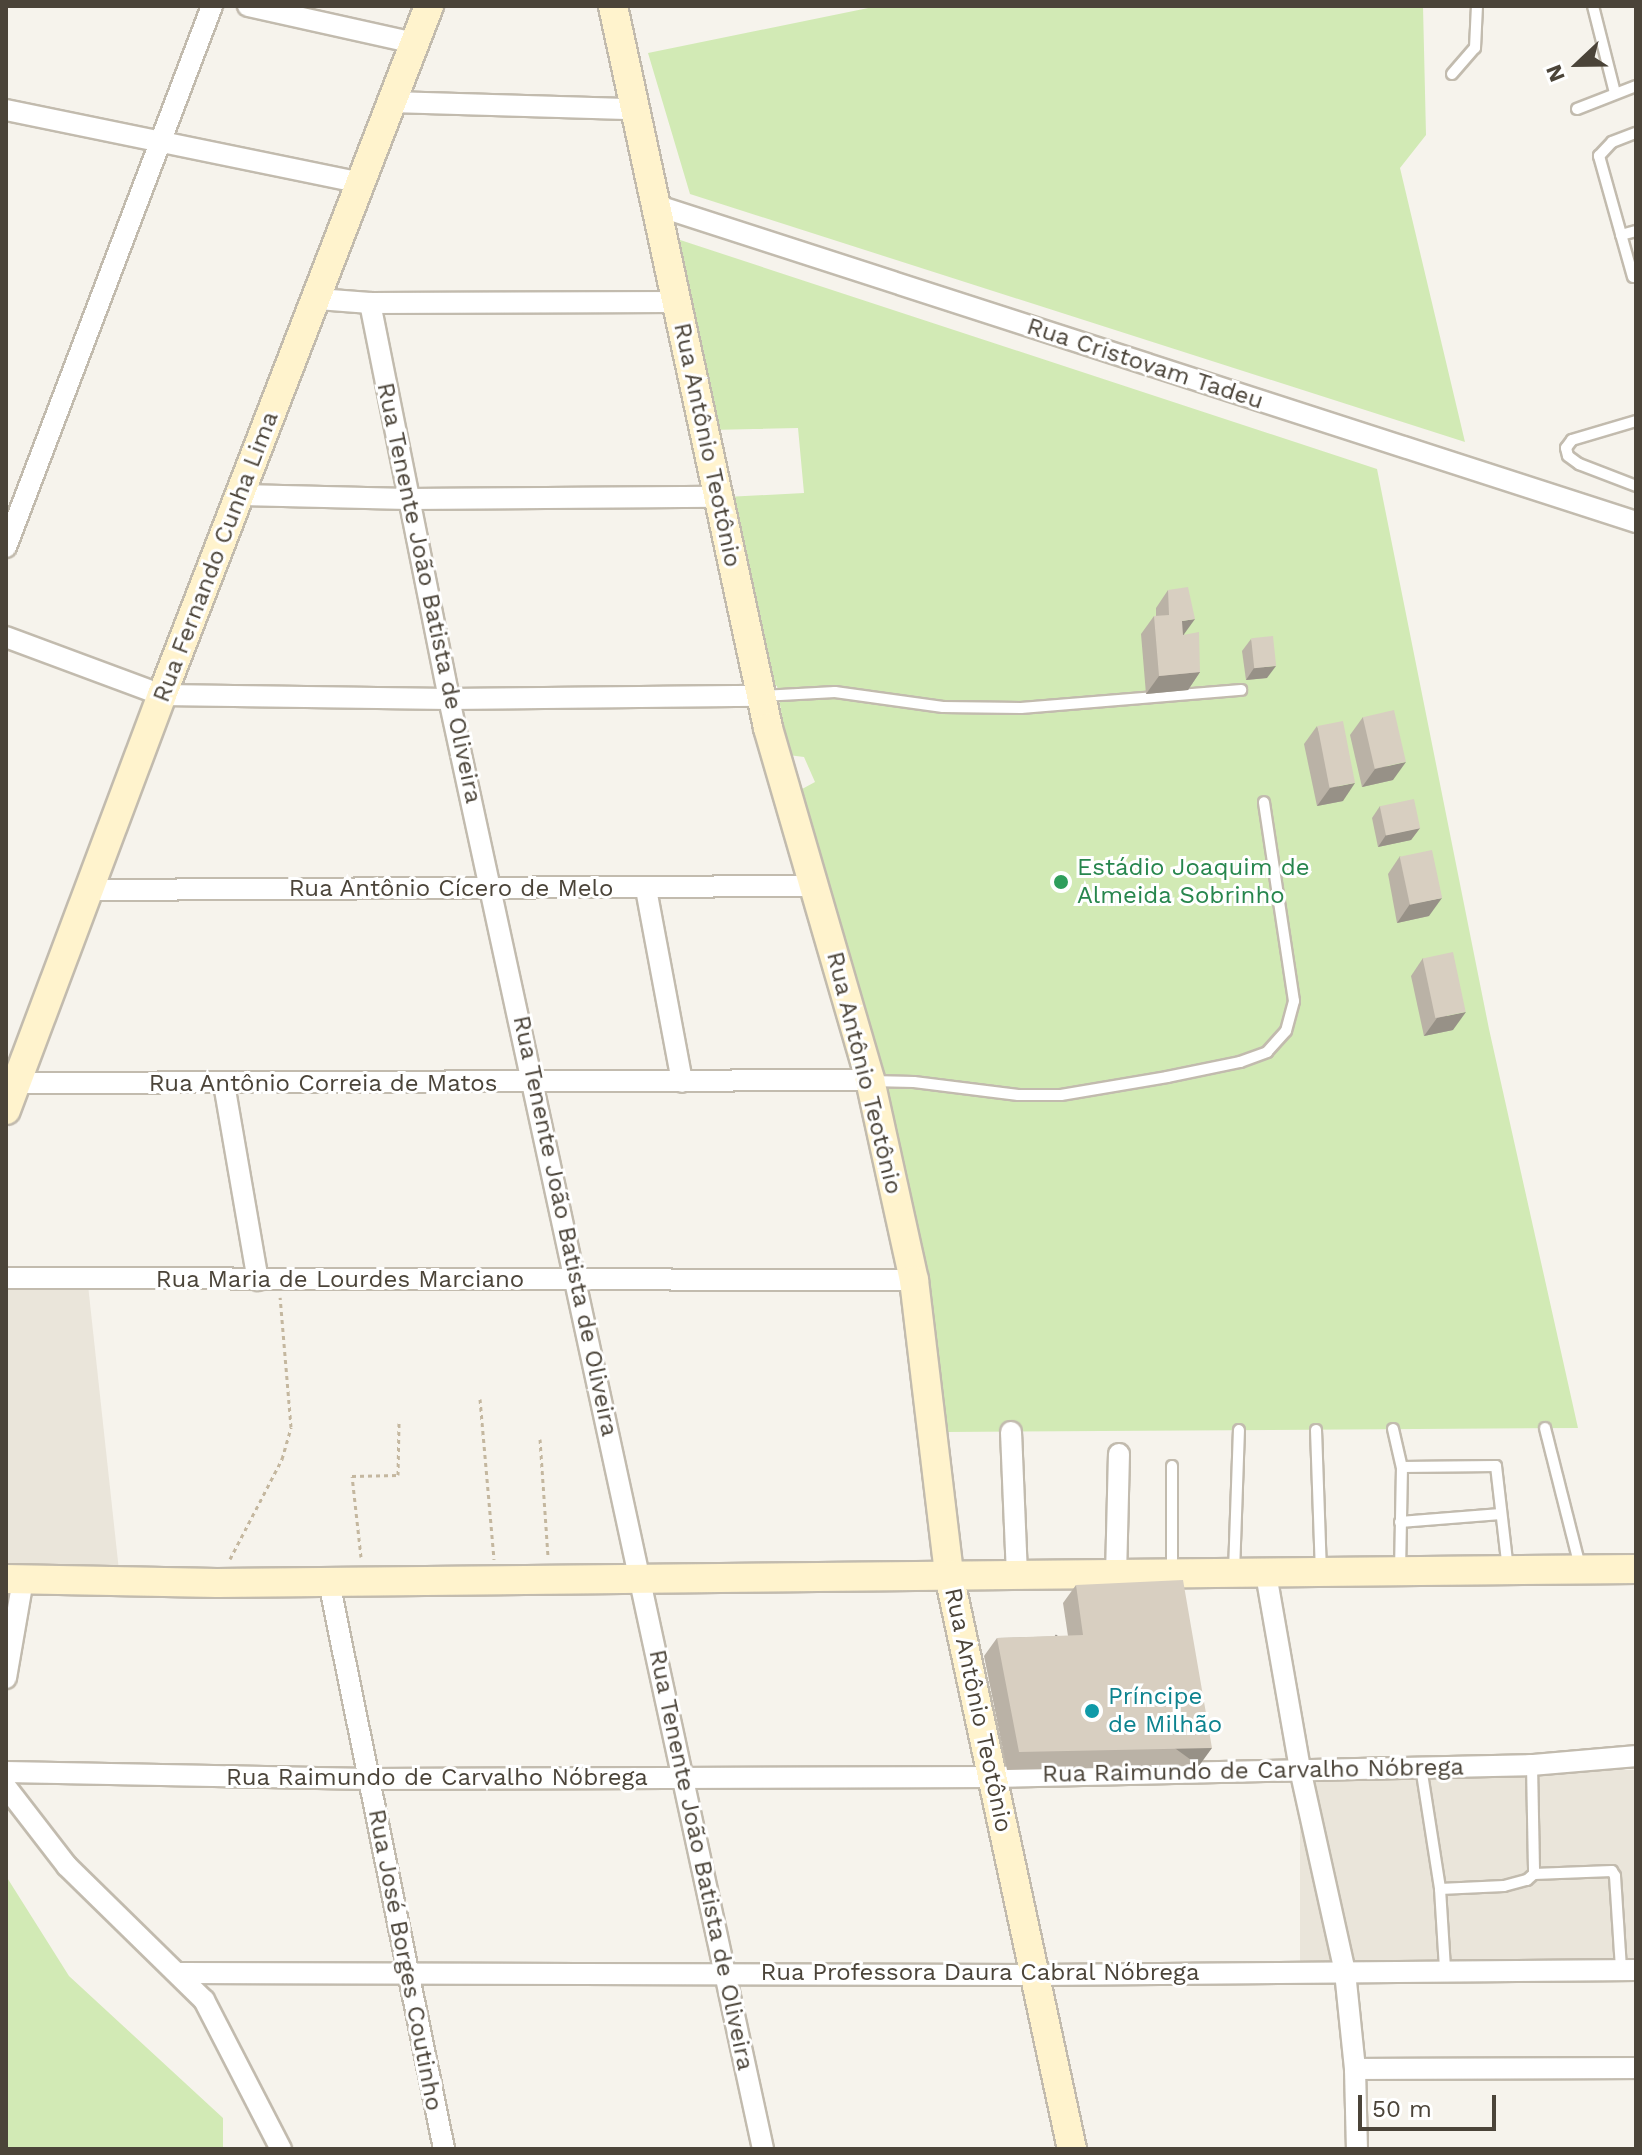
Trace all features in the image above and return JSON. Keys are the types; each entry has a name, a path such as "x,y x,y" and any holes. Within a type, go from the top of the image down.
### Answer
{"street":[{"path":"6,547 212,6"},
{"path":"248,6 415,43"},
{"name":"Rua Fernando Cunha Lima","path":"6,1110 162,695 429,6"},
{"name":"Rua Antônio Teotônio","path":"613,6 761,696 812,886 870,1080 914,1280 949,1575 1072,2149"},
{"path":"393,102 633,109"},
{"path":"6,110 361,183"},
{"name":"Rua Cristovam Tadeu","path":"655,205 1636,522"},
{"path":"318,299 370,303 676,302"},
{"name":"Rua Tenente João Batista de Oliveira","path":"370,303 449,699 493,889 574,1281 642,1578 763,2149"},
{"path":"241,495 408,499 718,497"},
{"path":"6,637 162,695 449,699 761,696"},
{"name":"Rua Antônio Cícero de Melo","path":"89,890 812,886"},
{"path":"646,889 682,1082"},
{"name":"Rua Antônio Correia de Matos","path":"17,1083 534,1084 870,1080"},
{"path":"224,1084 268,1280"},
{"name":"Rua Maria de Lourdes Marciano","path":"6,1278 914,1280"},
{"path":"1011,1432 1017,1577"},
{"path":"1116,1576 1119,1454"},
{"path":"6,1678 15,1579 217,1583 1636,1569"},
{"path":"1266,1574 1300,1769 1345,1972 1355,2069 1357,2149"},
{"name":"Rua José Borges Coutinho","path":"329,1582 444,2149"},
{"name":"Rua Raimundo de Carvalho Nóbrega","path":"6,1772 369,1779 992,1777 1532,1765 1636,1756"},
{"path":"6,1787 67,1866 180,1973 204,2000 281,2149"},
{"name":"Rua Professora Daura Cabral Nóbrega","path":"180,1973 1034,1975 1445,1969 1628,1970"},
{"path":"1355,2069 1636,2068"}],"lane":[{"path":"1452,74 1475,48 1477,6"},
{"path":"1593,6 1615,93"},
{"path":"1577,109 1636,86"},
{"path":"1633,277 1599,156 1612,142 1636,133"},
{"path":"1621,235 1636,231"},
{"path":"1636,421 1572,440 1566,448 1568,456 1579,464 1636,486"},
{"path":"761,696 835,692 918,705 1021,708 1241,690"},
{"path":"870,1080 927,1083 1018,1095 1061,1095 1182,1074 1267,1052 1286,1031 1294,1001 1264,802"},
{"path":"1545,1428 1581,1570"},
{"path":"1393,1429 1402,1467 1400,1573"},
{"path":"1234,1575 1239,1430"},
{"path":"1316,1430 1321,1573"},
{"path":"1402,1467 1493,1464 1497,1469 1509,1571"},
{"path":"1172,1466 1172,1575"},
{"path":"1400,1522 1501,1514"},
{"path":"1532,1765 1534,1874"},
{"path":"1421,1767 1440,1889 1445,1969"},
{"path":"1440,1889 1504,1886 1527,1880 1534,1874 1599,1870 1614,1873 1628,1970"}],"path":[{"path":"217,1583 258,1510 282,1459 291,1427 268,1280"},
{"path":"480,1399 496,1579"},
{"path":"364,1581 352,1476 398,1475 399,1423"},
{"path":"540,1439 550,1579"}],"shaded area":[{"path":"6,1285 88,1285 120,1580 6,1577"},
{"path":"1300,1770 1636,1770 1636,1974 1300,1974"}],"green space":[{"path":"878,6 1423,6 1426,135 1400,168 1465,442 690,194 648,53"},
{"path":"668,236 1377,469 1489,1029 1578,1428 946,1432 791,795 815,782 804,757 788,755 777,686 763,680 726,497 804,493 798,428 711,430"},
{"path":"6,1876 69,1976 223,2118 223,2149 6,2149"}],"building":[{"path":"1188,587 1195,619 1182,621 1183,635 1199,632 1200,672 1159,676 1154,616 1169,615 1168,590"},
{"path":"1273,636 1276,666 1254,668 1251,638"},
{"path":"1394,710 1406,762 1375,769 1363,717"},
{"path":"1343,721 1355,783 1329,788 1317,726"},
{"path":"1414,799 1420,828 1386,836 1380,806"},
{"path":"1432,850 1442,898 1410,905 1400,857"},
{"path":"1453,952 1466,1012 1435,1018 1423,958"},
{"name":"Príncipe de Milhão","path":"1183,1580 1212,1748 1019,1752 997,1638 1083,1635 1076,1585"}],"place":[{"name":"Estádio Joaquim de Almeida Sobrinho","path":"1061,882"},
{"name":"Príncipe de Milhão","path":"1092,1711"}]}
